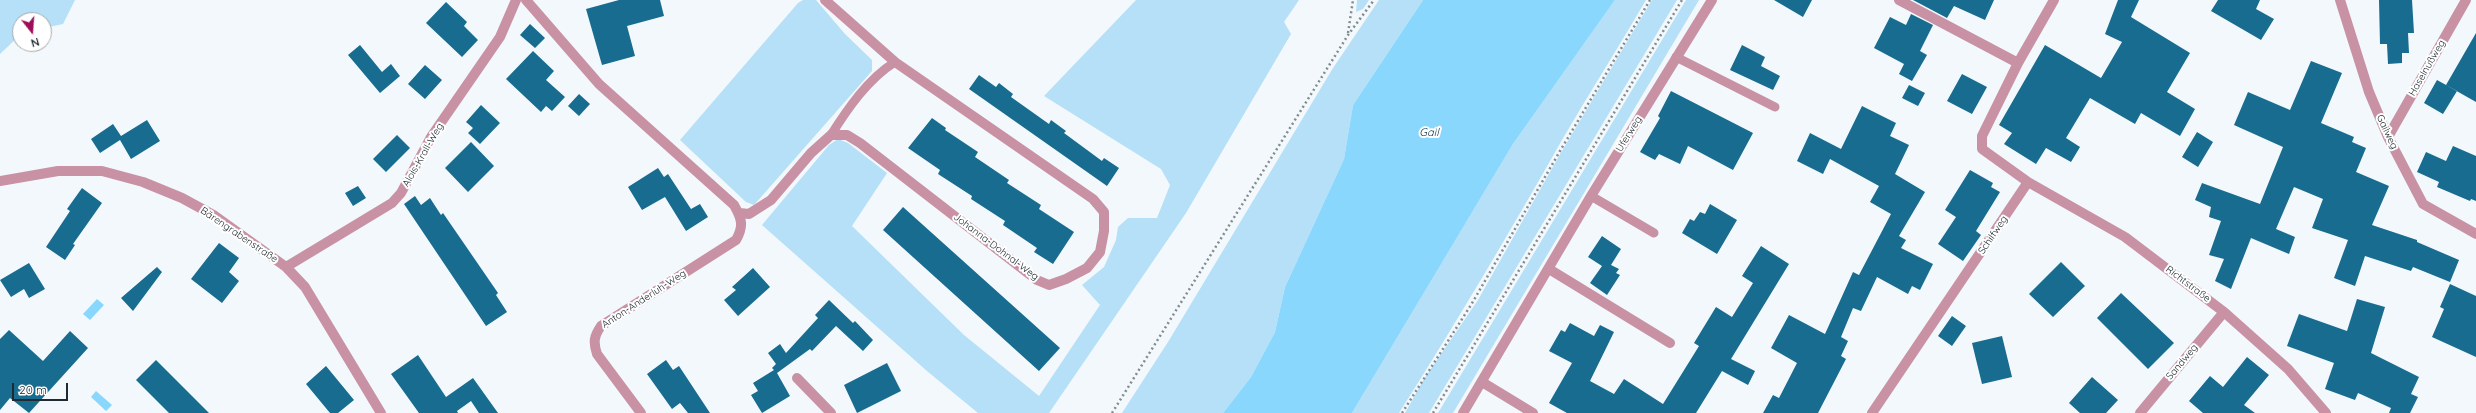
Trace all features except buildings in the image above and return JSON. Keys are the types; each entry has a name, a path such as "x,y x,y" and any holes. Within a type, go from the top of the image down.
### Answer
{"street":[{"name":"Alois-Krall-Weg","path":"286,267 392,203 402,193 431,137 500,37 516,0"},
{"path":"526,0 599,84 734,205 740,216 750,214 771,200 811,153 831,135"},
{"name":"Johanna-Dohnal-Weg","path":"825,0 895,62 1093,199 1104,212 1104,231 1100,252 1087,268 1066,279 1049,284 1038,280 860,143 847,135 831,135"},
{"name":"Uferweg","path":"1463,413 1591,196 1712,0"},
{"path":"1899,0 2018,63"},
{"path":"2028,182 1982,149 1982,136 2018,63 2054,0"},
{"name":"Gailweg","path":"2340,0 2369,92 2388,137 2423,204 2476,234"},
{"name":"Haselnußweg","path":"2388,137 2466,0"},
{"name":"Bärengrabenstraße","path":"0,181 58,171 102,171 143,182 182,198 215,216 286,267 305,287 321,310 381,413"},
{"name":"Richtstraße","path":"2028,182 2125,236 2224,312 2288,369 2321,411"},
{"name":"Schilfweg","path":"1872,413 2028,182"},
{"name":"Anton-Anderluh-Weg","path":"641,413 597,354 594,344 595,334 601,326 736,240 742,230 740,216"},
{"path":"1549,269 1670,343"},
{"name":"Sandweg","path":"2140,413 2224,312"},
{"path":"797,378 807,391 831,413"},
{"path":"1482,382 1533,413"}],"lane":[{"path":"1676,57 1775,107"},
{"path":"831,135 843,116 879,72 895,62"},
{"path":"1591,196 1654,233"}],"path":[{"path":"1348,35 1353,0"},
{"path":"1112,413 1348,35 1374,0"},
{"path":"1402,413 1472,305 1560,151 1650,0"},
{"path":"1433,413 1682,0"}],"shaded area":[{"path":"0,0 75,0 63,24 52,26 52,12 12,12 12,43 0,54"},
{"path":"803,0 816,0 845,34 872,60 872,71 754,205 746,202 680,140 798,3"},
{"path":"1136,0 1299,0 1284,22 1291,34 1186,213 1049,413 978,413 927,371 762,225 829,145 838,139 848,143 887,173 852,226 964,335 1039,396 1100,305 1082,285 1104,267 1116,240 1118,227 1128,218 1157,218 1170,185 1161,169 1044,96"},
{"path":"1357,0 1369,0 1363,9 1356,12"},
{"path":"1379,0 1423,0 1353,105 1344,159 1285,287 1275,332 1251,377 1223,413 1122,413 1168,342 1333,68"},
{"path":"1615,0 1646,0 1572,122 1523,209 1399,413 1352,413 1513,144"},
{"path":"1652,0 1677,0 1429,413 1405,413 1424,379 1478,300 1559,156"},
{"path":"1686,0 1699,0 1453,413 1438,413"}],"water":[{"name":"Gail","path":"1423,0 1615,0 1513,144 1352,413 1223,413 1251,377 1275,332 1285,287 1344,159 1353,105"},
{"path":"97,299 104,305 90,320 83,314"},
{"path":"96,391 112,405 106,411 91,397"}]}
